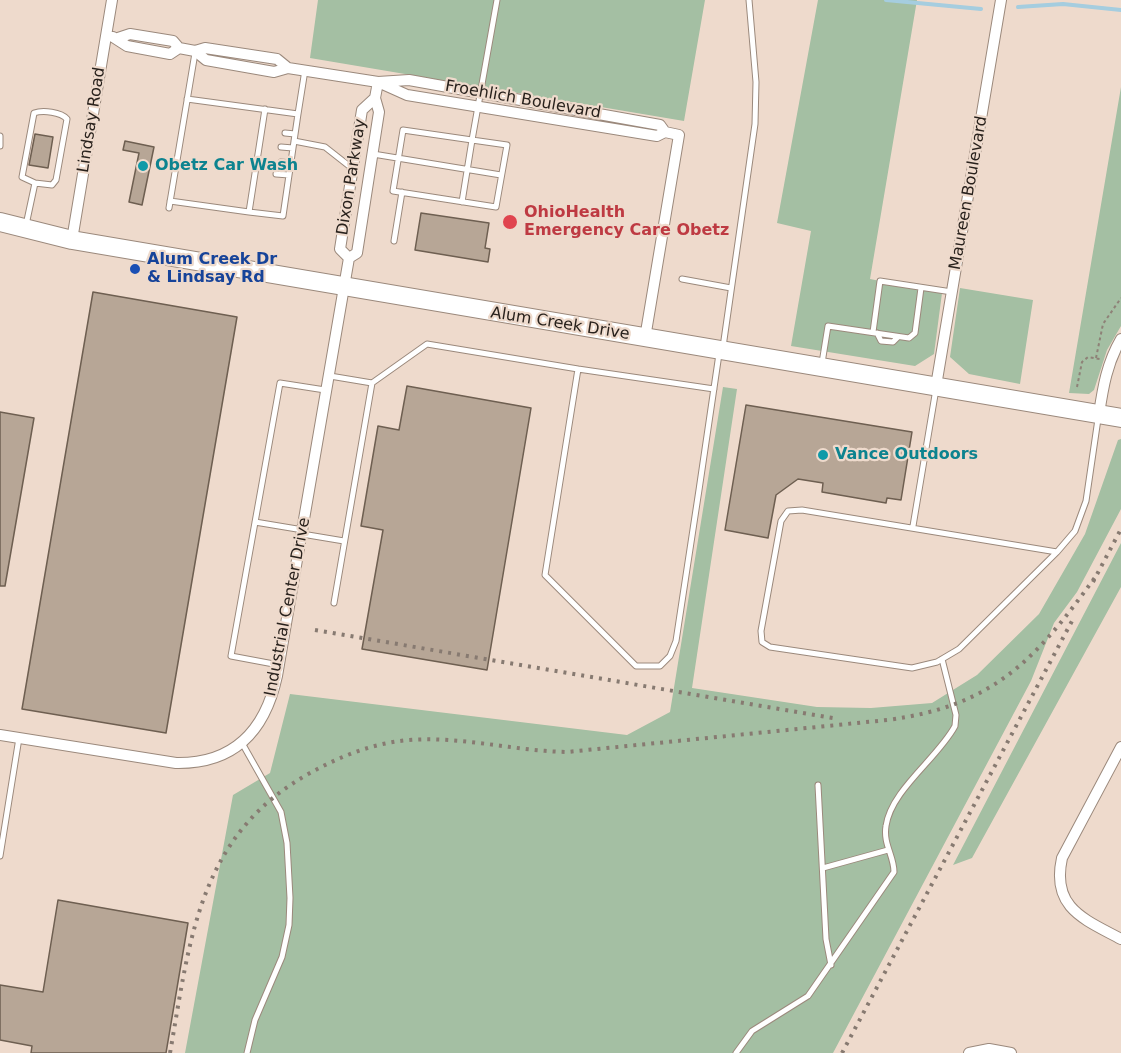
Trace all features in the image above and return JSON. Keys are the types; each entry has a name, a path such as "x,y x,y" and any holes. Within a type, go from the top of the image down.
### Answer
{"main road":[{"name":"Alum Creek Drive","path":"1,220 26,229 72,240 344,288 1121,418"}],"street":[{"name":"Lindsay Road","path":"72,240 112,0"},
{"name":"Maureen Boulevard","path":"936,386 1001,0"},
{"name":"Froehlich Boulevard","path":"106,36 118,38 130,34 173,41 179,48 195,51 206,48 277,59 288,68 378,82 409,80 660,125 665,132"},
{"name":"Froehlich Boulevard","path":"378,82 407,95 657,136 665,132 679,135 645,338"},
{"name":"Dixon Parkway","path":"344,288 349,258 357,253 379,112 375,98 378,82"},
{"name":"Dixon Parkway","path":"349,258 340,249 362,111 375,98"},
{"name":"Industrial Center Drive","path":"0,735 176,763 196,764 217,758 251,735 272,699 344,288"},
{"path":"1099,414 1110,361 1121,339"},
{"path":"1121,747 1060,865 1061,891 1071,909 1087,921 1121,939"},
{"path":"974,1051 1011,1053"}],"lane":[{"path":"462,202 497,0"},
{"path":"578,369 545,575 636,666 660,666 670,656 676,641 755,124 756,82 749,0"},
{"path":"195,51 170,204 283,216 305,70"},
{"path":"187,99 298,114"},
{"path":"249,212 255,171 261,159 260,144 265,130 265,109"},
{"path":"39,111 64,115 67,119 56,180 52,185 35,183 22,177 34,113 39,111"},
{"path":"403,130 472,140 507,145 496,207 393,191 403,130"},
{"path":"285,133 295,134"},
{"path":"0,136 0,146"},
{"path":"294,141 325,147 353,169"},
{"path":"260,144 267,145"},
{"path":"281,147 293,148"},
{"path":"373,154 501,175"},
{"path":"281,162 291,163"},
{"path":"255,171 262,172"},
{"path":"276,174 289,175"},
{"path":"26,229 35,183"},
{"path":"253,189 260,190"},
{"path":"277,192 286,193"},
{"path":"394,241 402,192"},
{"path":"682,279 731,288"},
{"path":"875,333 880,281 952,292"},
{"path":"822,367 828,326 909,338 915,333 921,288"},
{"path":"334,603 372,383 427,344 714,389"},
{"path":"330,376 372,383"},
{"path":"279,665 231,656 280,383 327,391"},
{"path":"913,526 936,386"},
{"path":"1057,552 913,526 802,510 788,511 781,520 761,631 762,642 770,648 912,668 942,659 959,649 1057,552 1075,531 1086,501 1099,414"},
{"path":"255,522 344,541"},
{"path":"736,1053 752,1031 808,996 894,872 894,863 885,840 886,824 892,807 955,726 956,715 942,659"},
{"path":"0,856 19,738"},
{"path":"242,743 281,812 287,843 290,898 289,925 282,957 255,1020 247,1053"},
{"path":"818,785 826,939 831,965"},
{"path":"823,868 888,850"}],"path":[{"path":"1096,358 1103,324 1121,298"},
{"path":"1077,387 1082,362 1088,357 1110,361"}],"green space":[{"path":"318,0 705,0 684,121 310,58"},
{"path":"818,0 917,0 870,279 942,293 934,354 915,366 791,346 811,231 777,223"},
{"path":"1121,87 1121,326 1107,350 1094,390 1089,394 1069,393"},
{"path":"960,288 1033,300 1020,384 969,374 950,357"},
{"path":"723,387 737,389 692,688 817,707 871,708 932,703 977,675 1039,614 1085,534 1118,440 1121,439 1121,509 1077,592 1054,623 1031,681 833,1053 185,1053 233,795 270,773 290,694 627,735 670,712"},
{"path":"1121,543 1121,587 972,858 953,865"}],"building":[{"path":"35,134 53,137 48,168 29,165"},
{"name":"Obetz Car Wash","path":"125,141 154,147 142,205 129,202 139,153 123,150"},
{"path":"421,213 489,223 485,248 490,249 488,262 415,250"},
{"path":"93,292 237,317 166,733 22,709"},
{"path":"407,386 531,408 487,670 362,649 383,530 361,526 378,426 399,430"},
{"name":"Vance Outdoors","path":"746,405 912,432 901,500 887,498 886,503 822,492 823,483 798,479 776,495 768,538 725,530"},
{"path":"0,412 34,418 5,586 0,586"},
{"path":"58,900 188,923 166,1053 31,1053 32,1046 0,1040 0,985 43,992"}],"waterway":[{"path":"886,0 981,9"},
{"path":"1018,7 1063,4 1121,10"}],"railway":[{"path":"1093,582 1121,529"},
{"path":"170,1053 194,931 206,894 222,859 244,827 273,798 310,773 370,747 409,740 449,740 567,752 887,720 925,713 957,703 985,690 1010,674 1053,632 1096,576"},
{"path":"842,1053 1072,621"},
{"path":"315,630 838,719"}],"place":[{"name":"Obetz Car Wash","path":"143,166"},
{"name":"OhioHealth Emergency Care Obetz","path":"510,222"},
{"name":"Alum Creek Dr & Lindsay Rd","path":"135,269"},
{"name":"Vance Outdoors","path":"823,455"}]}
